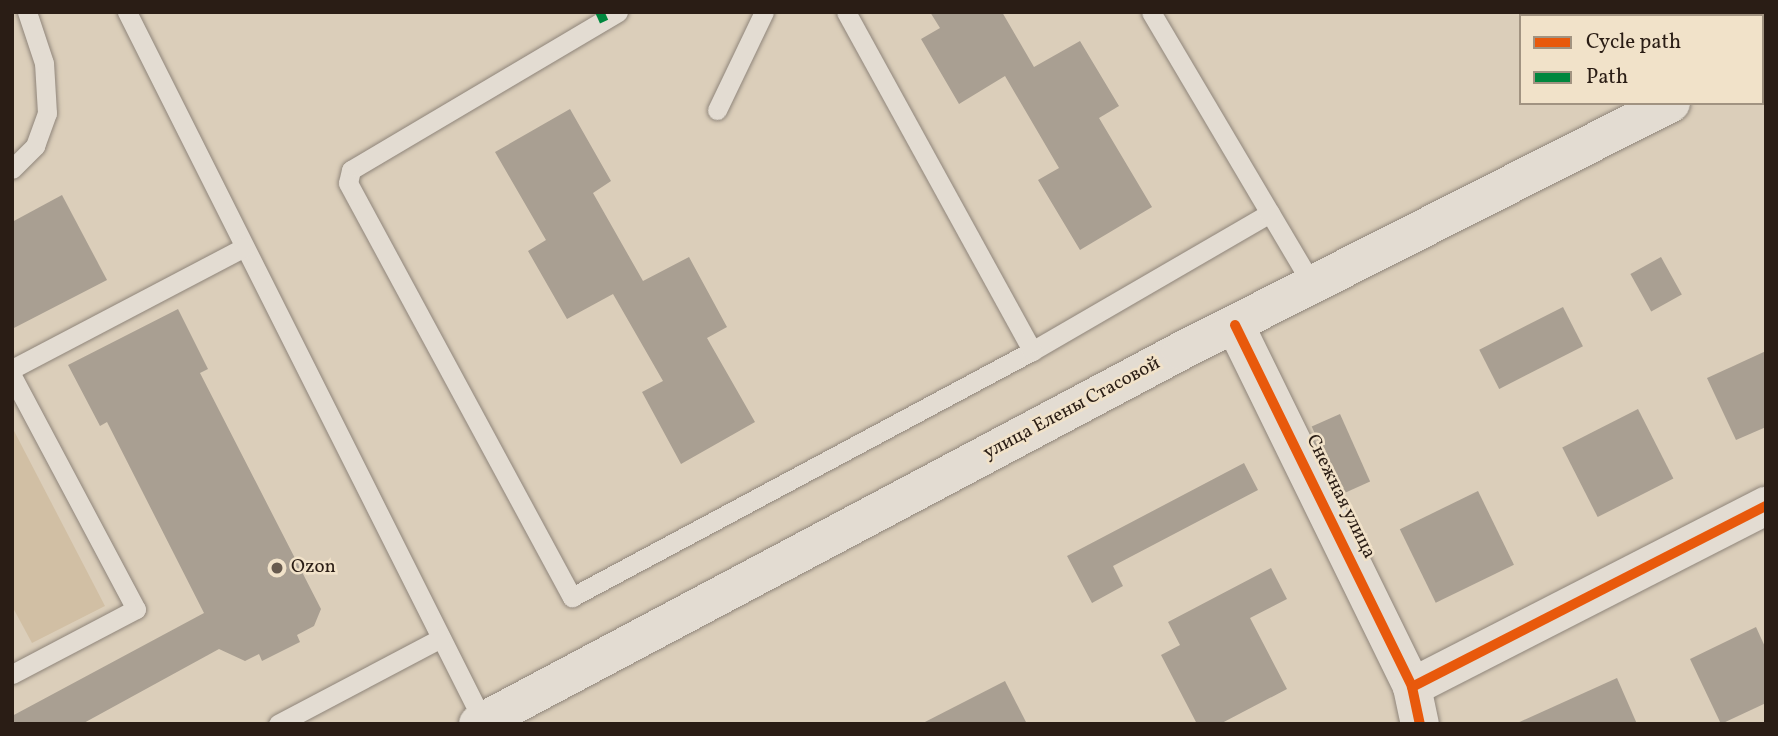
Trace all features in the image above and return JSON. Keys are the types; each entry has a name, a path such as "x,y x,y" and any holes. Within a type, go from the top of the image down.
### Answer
{"main road":[{"name":"улица Елены Стасовой","path":"481,723 1235,324 1667,105"},
{"name":"Снежная улица","path":"1235,324 1412,687 1420,724"},
{"path":"1412,687 1766,506"}],"lane":[{"path":"12,169 36,146 47,113 44,63 27,12"},
{"path":"127,12 481,723"},
{"path":"618,12 351,170 348,183 572,597 1032,351 1270,213"},
{"path":"717,110 764,12"},
{"path":"846,12 1032,351"},
{"path":"1151,12 1312,284"},
{"path":"12,369 244,247"},
{"path":"12,376 135,609 12,674"},
{"path":"278,724 441,638"}],"shaded area":[{"path":"12,427 105,606 32,643 12,606"}],"building":[{"path":"930,12 1002,12 1034,67 1080,41 1119,106 1099,118 1152,207 1080,250 1038,180 1059,168 1005,76 959,104 921,39 940,28"},
{"path":"570,109 611,181 593,193 643,281 689,257 727,327 707,338 755,422 681,464 642,392 663,381 613,294 567,319 528,251 546,240 495,152"},
{"path":"62,195 107,280 12,329 12,222"},
{"path":"1661,257 1682,295 1651,312 1630,274"},
{"path":"1563,307 1583,346 1499,389 1479,350"},
{"path":"178,309 208,369 200,373 321,609 314,626 297,635 300,642 262,661 259,654 245,661 219,649 82,724 12,724 12,716 204,613 107,422 100,426 68,365"},
{"path":"1766,351 1766,427 1736,440 1707,378"},
{"path":"1638,409 1673,478 1598,517 1562,448"},
{"path":"1340,414 1370,482 1342,494 1312,427"},
{"path":"1244,463 1258,490 1113,566 1123,586 1092,603 1067,556"},
{"path":"1478,491 1514,565 1436,603 1400,529"},
{"path":"1271,568 1287,599 1250,618 1287,689 1220,724 1197,724 1161,655 1180,645 1168,622"},
{"path":"1756,627 1766,649 1766,703 1721,724 1690,659"},
{"path":"1617,678 1637,724 1515,724"},
{"path":"1005,681 1027,724 921,724"}],"marked path":[{"path":"600,12 604,21"}],"cycle path":[{"path":"1235,325 1412,687 1420,724"},
{"path":"1412,687 1766,506"}],"place":[{"name":"Ozon","path":"277,568"}]}
